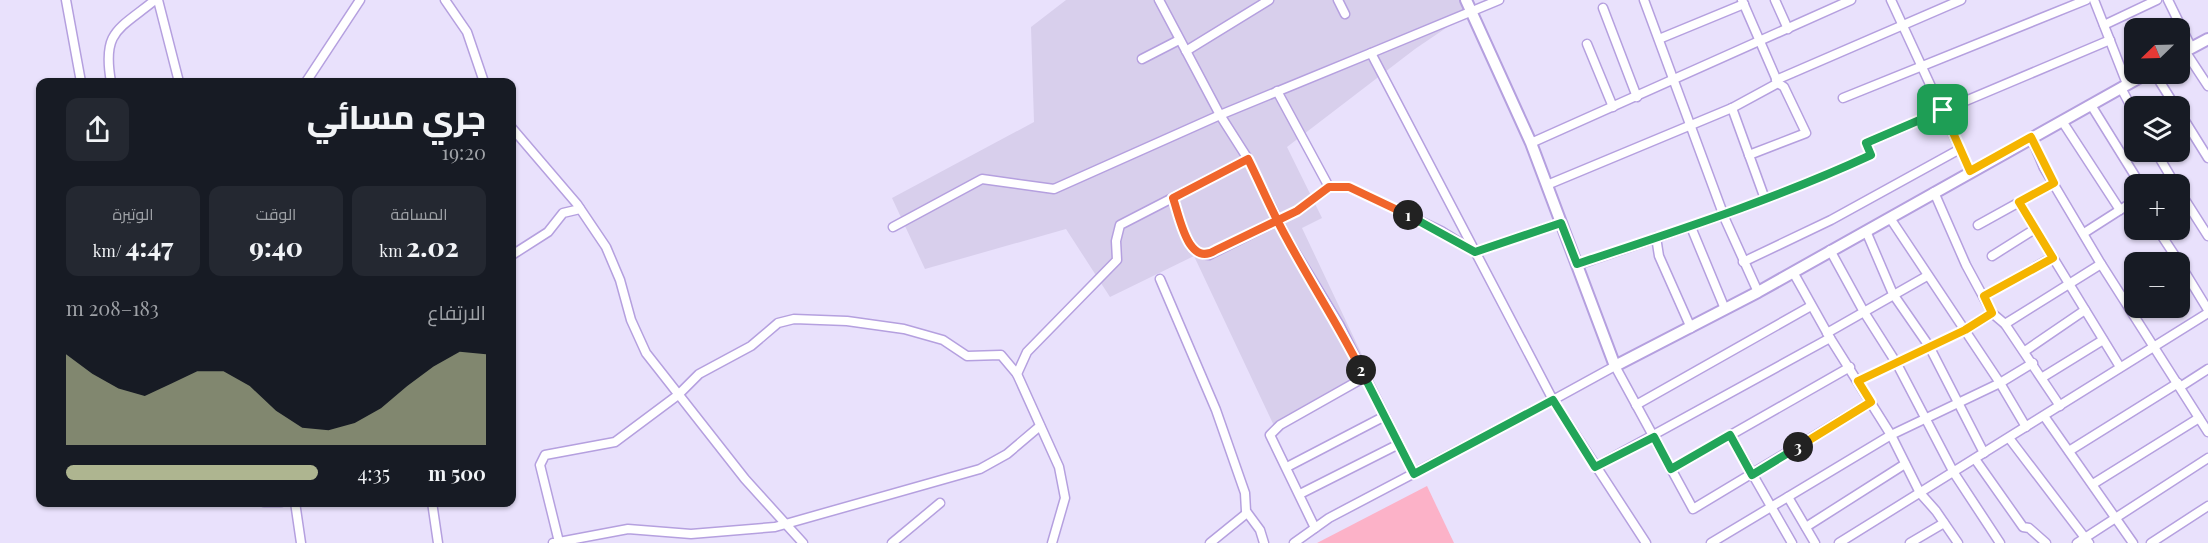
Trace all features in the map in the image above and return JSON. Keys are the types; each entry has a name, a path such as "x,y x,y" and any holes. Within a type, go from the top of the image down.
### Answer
{"street":[{"path":"66,0 80,78"},
{"path":"110,78 106,56 110,42 119,27 156,0 177,78"},
{"path":"309,78 360,0"},
{"path":"445,0 467,32 483,78"},
{"path":"1159,0 1220,115 1248,159 1278,220 1339,324 1414,474"},
{"path":"1186,51 1269,0"},
{"path":"1338,0 1345,14"},
{"path":"1466,0 1531,143 1615,366 1693,509 1871,402"},
{"path":"893,227 982,179 1054,189 1220,115 1499,0"},
{"path":"1644,0 1692,124 1723,214 1758,292"},
{"path":"1775,0 1788,29"},
{"path":"1827,0 1831,10"},
{"path":"1531,143 1851,0"},
{"path":"1891,0 1970,171"},
{"path":"1546,185 1732,108 1777,82 1902,24 1961,0"},
{"path":"1843,98 2086,0"},
{"path":"2094,0 2128,96"},
{"path":"2104,25 2157,0"},
{"path":"2168,0 2174,18"},
{"path":"1659,39 1743,2 1777,82 1784,87 1806,134 1749,155"},
{"path":"1603,8 1637,97"},
{"path":"2190,48 2208,39"},
{"path":"1142,59 1179,40"},
{"path":"1577,264 1691,227 1871,155 1866,143 2110,40"},
{"path":"1587,44 1613,107"},
{"path":"1371,52 1553,400 1646,543"},
{"path":"2190,59 2208,86"},
{"path":"1294,543 1315,528 1414,474 1758,292 2128,84"},
{"path":"1278,91 1329,187"},
{"path":"2091,105 2134,174"},
{"path":"1732,108 1764,199"},
{"path":"2062,121 2120,210"},
{"path":"2190,129 2208,158"},
{"path":"516,133 580,209 606,247 620,280 631,320 646,353 745,479 802,543"},
{"path":"2031,137 2054,183 2101,264 2152,348 2203,419 2208,432"},
{"path":"1743,262 1831,220 1960,149"},
{"path":"1017,374 1027,352 1117,260 1116,241 1120,225 1248,159"},
{"path":"1978,225 2054,183"},
{"path":"1173,198 1191,248 1201,255 1209,255 1297,211 1329,187 1349,187 1441,231 1475,252"},
{"path":"1934,192 1966,265 1992,313 2005,324 2025,351 2060,406"},
{"path":"2019,202 2120,368"},
{"path":"2084,232 2124,207"},
{"path":"2190,208 2208,236"},
{"path":"516,252 548,232 563,213 580,209"},
{"path":"1890,218 2000,383 2026,427"},
{"path":"1475,252 1561,223"},
{"path":"1691,227 1725,309"},
{"path":"1992,256 2035,229"},
{"path":"1866,231 1893,294 1929,346 1984,453"},
{"path":"1656,237 1659,256 1691,328"},
{"path":"1830,250 1864,312 1897,364 1954,473 2000,543"},
{"path":"1984,296 2053,258"},
{"path":"2005,324 2101,264"},
{"path":"1793,272 1828,336 1850,367 1891,435 1920,493 1958,543"},
{"path":"1595,467 1654,437 1927,276"},
{"path":"1160,279 1216,410 1245,493 1247,513 1260,530 1264,543"},
{"path":"1839,543 2208,312 2190,282"},
{"path":"1636,405 1811,306"},
{"path":"2025,351 2085,310"},
{"path":"1858,381 1965,330 1992,313"},
{"path":"1040,426 1007,454 980,469 786,525 691,534 628,529 556,542 540,465 545,455 615,442 678,395 699,374 751,346 778,323 794,319 847,321 904,329 943,340 967,356 1000,355 1017,374 1059,467 1065,498 1052,543"},
{"path":"2043,377 2103,340"},
{"path":"1711,543 1891,435 2000,383 2033,363"},
{"path":"1671,469 1850,367"},
{"path":"2069,451 2208,369"},
{"path":"1315,528 1270,435 1280,425 1365,377"},
{"path":"1287,467 1385,416"},
{"path":"2044,416 2094,484 2133,543"},
{"path":"2094,484 2203,419"},
{"path":"1730,435 1792,543"},
{"path":"2009,438 2087,540"},
{"path":"1300,494 1400,444"},
{"path":"2077,543 2087,540 2117,517 2208,458"},
{"path":"1975,459 2023,527 2029,528 2046,543"},
{"path":"1806,527 1905,464"},
{"path":"1788,497 1815,543"},
{"path":"892,543 940,503"},
{"path":"2151,543 2208,506"},
{"path":"297,507 301,543"},
{"path":"433,507 438,543"},
{"path":"1210,543 1247,513"},
{"path":"1911,543 1944,523"}],"shaded area":[{"path":"1066,0 1467,0 1471,11 1415,49 1287,147 1322,218 1302,228 1372,376 1276,430 1194,256 1110,297 1066,229 925,269 892,198 1034,122 1031,27"},
{"path":"1427,486 1454,543 1317,543"}],"route":[{"path":"1943,110 1866,143 1871,155 1830,174 1691,227 1577,264 1561,223 1475,252 1441,231 1349,187 1329,187 1297,211 1278,220 1216,250 1209,255 1201,255 1191,248 1173,198 1248,159 1278,220 1286,237 1339,324 1414,474 1553,400 1595,467 1654,437 1671,469 1730,435 1752,475 1871,402 1858,381 1965,330 1992,313 1984,296 2053,258 2019,202 2054,183 2044,168 2031,137 1970,171 1943,110"}]}
